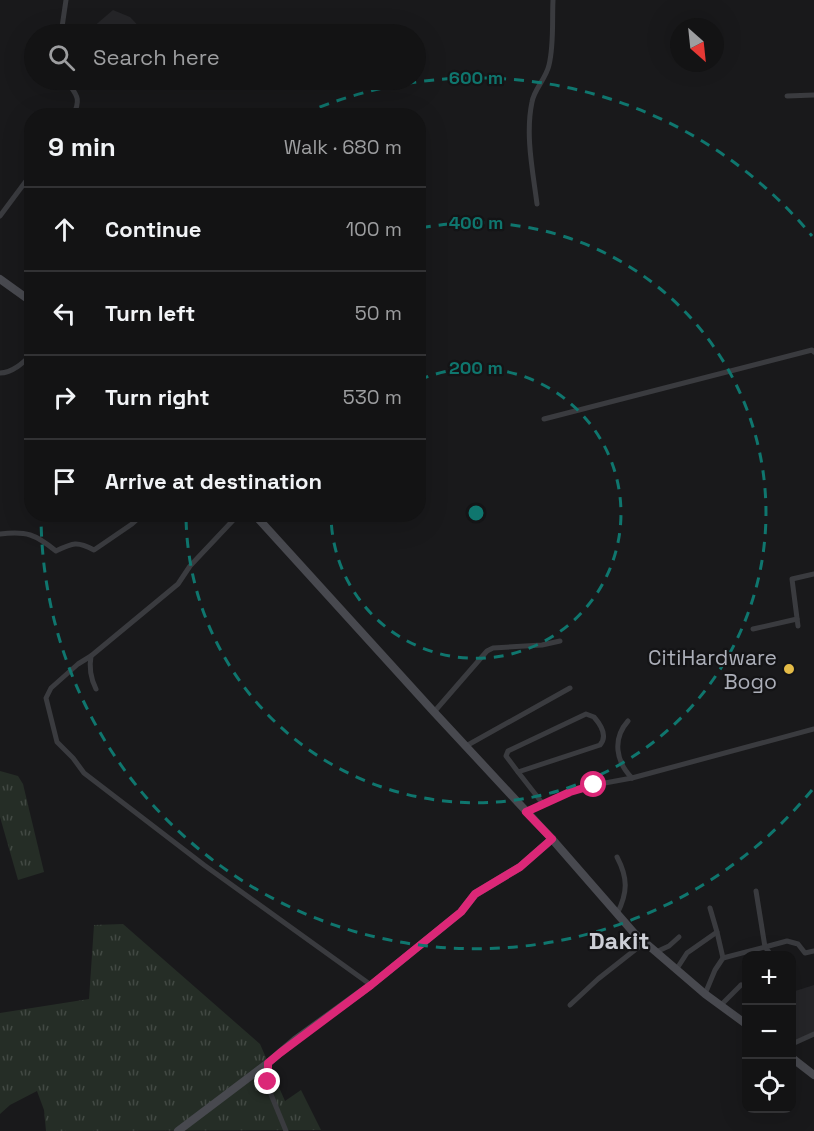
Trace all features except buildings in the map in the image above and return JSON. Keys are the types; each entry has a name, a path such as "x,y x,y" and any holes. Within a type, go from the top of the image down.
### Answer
{"main road":[{"path":"0,279 24,296"},
{"path":"261,522 552,839 617,914 676,970 742,1020"},
{"path":"178,1131 371,985 461,912 475,894 520,867 552,839"},
{"path":"793,1059 814,1075"}],"street":[{"path":"62,24 66,0"},
{"path":"537,204 531,158 530,121 532,101 546,76 550,63 552,0"},
{"path":"75,90 78,94 76,108"},
{"path":"787,96 814,95"},
{"path":"0,216 24,184"},
{"path":"544,419 790,355 812,350 814,352"},
{"path":"0,373 7,373 24,362"},
{"path":"0,534 20,532 41,539 56,551 81,543 94,550 134,522"},
{"path":"231,522 190,566 178,584 51,688 46,698 54,735 84,773 103,788 371,985"},
{"path":"798,626 792,579 814,574"},
{"path":"753,629 797,619"},
{"path":"434,712 487,651 493,648 542,645 560,641"},
{"path":"91,656 89,664 96,689"},
{"path":"466,746 570,688"},
{"path":"518,772 600,745 604,739 598,722 591,715 586,714 508,751 506,756 518,772 543,804"},
{"path":"628,721 619,734 617,745 623,769 632,778"},
{"path":"526,812 570,792 594,785 632,778 814,729"},
{"path":"617,857 625,871 626,882 622,904 617,914"},
{"path":"756,891 765,947 768,951"},
{"path":"710,908 723,958"},
{"path":"676,970 687,953 717,932"},
{"path":"656,952 669,946 679,937"},
{"path":"705,994 723,958 787,941 798,944 805,953 814,951"},
{"path":"570,1005 598,979 645,942"},
{"path":"721,1005 741,985"},
{"path":"796,1042 814,1034"},
{"path":"268,1063 270,1092 286,1131"}],"shaded area":[{"path":"113,10 130,17 137,24 97,24"},
{"path":"814,985 814,1032 796,1040 796,1005 796,991"}],"green space":[{"path":"0,771 18,776 23,784 44,872 18,880 0,817"},
{"path":"123,924 260,1044 285,1101 301,1090 321,1130 46,1131 44,1110 37,1091 10,1105 0,1114 0,1013 89,999 94,925"}],"place":[{"name":"CitiHardware Bogo","path":"789,669"}],"district":[{"name":"Dakit","path":"619,940"}],"route":[{"path":"268,1082 268,1063 371,985 461,912 475,894 520,867 552,839 526,812 570,792 594,785"}]}
